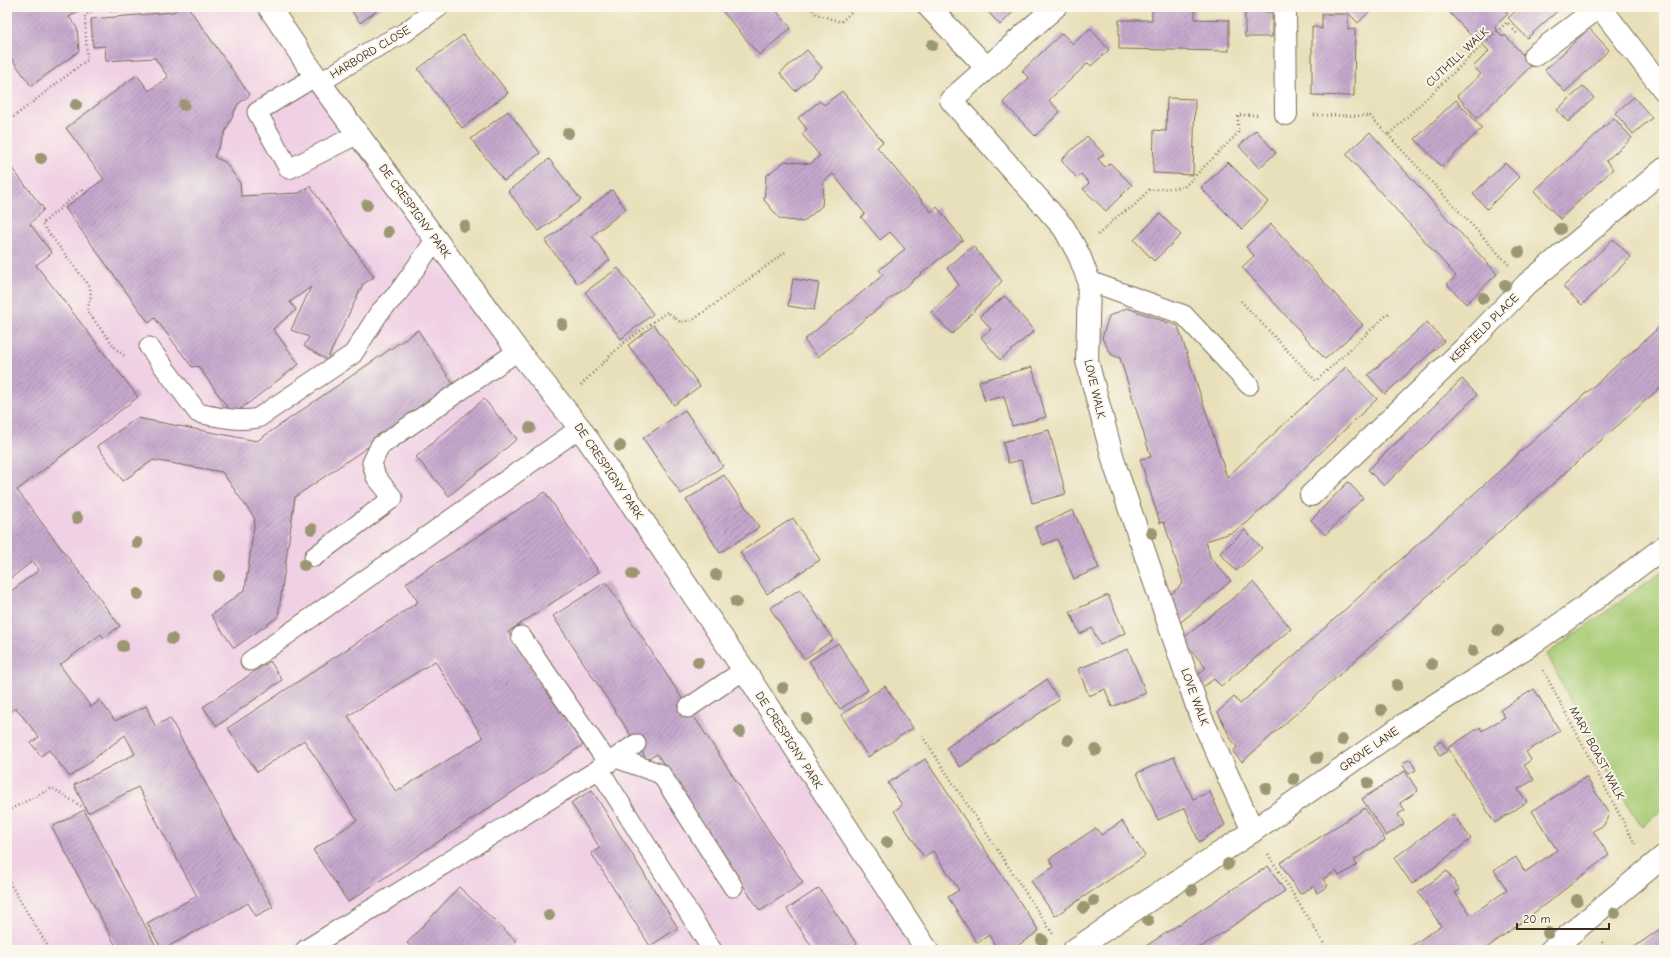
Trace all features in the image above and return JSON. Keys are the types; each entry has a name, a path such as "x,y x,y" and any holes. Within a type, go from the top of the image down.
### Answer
{"street":[{"name":"DE CRESPIGNY PARK","path":"269,7 318,79 518,351 580,428 744,670 927,950"},
{"path":"930,7 986,68 1055,7"},
{"path":"1285,7 1286,114"},
{"path":"1535,55 1600,7 1664,90"},
{"name":"LOVE WALK","path":"986,68 951,100 1064,228 1079,255 1089,281 1087,361 1115,466 1200,715 1253,831"},
{"name":"KERFIELD PLACE","path":"1311,495 1467,346 1527,284 1664,169"},
{"name":"GROVE LANE","path":"1074,950 1253,831 1406,723 1530,646 1664,547"},
{"path":"1551,950 1656,863"}],"lane":[{"name":"HARBORD CLOSE","path":"358,134 289,169 257,112 404,33 438,7"},
{"path":"153,353 198,413 229,419 247,420 258,418 353,354 379,313 398,293 436,239"},
{"path":"1089,281 1184,314 1249,385"},
{"path":"314,557 393,498 376,477 372,463 380,446 518,351"},
{"path":"250,661 580,428"},
{"path":"521,636 607,763 712,950"},
{"path":"688,708 744,670"},
{"path":"305,950 636,744"},
{"path":"607,763 662,774 733,887"}],"path":[{"path":"7,122 88,60 84,16 97,7"},
{"path":"106,7 109,12 154,7"},
{"path":"810,7 816,14 841,22 857,7"},
{"name":"CUTHILL WALK","path":"1388,135 1507,22 1535,55"},
{"path":"1079,255 1119,214 1134,206 1149,190 1184,187 1238,133 1238,115 1286,114 1370,116 1527,284"},
{"path":"85,194 82,189 42,224 90,287 91,296 87,311 117,350 123,356 141,363 153,353"},
{"path":"562,404 620,346 667,312 680,322 693,320 786,252"},
{"path":"1241,301 1316,381 1389,313"},
{"name":"MARY BOAST WALK","path":"1530,646 1656,863"},
{"path":"922,736 1054,935"},
{"path":"7,811 52,788 84,808"},
{"path":"1253,831 1328,950"},
{"path":"7,880 50,950"}],"shaded area":[{"path":"7,7 279,7 927,950 7,950"}],"green space":[{"path":"1664,570 1664,808 1642,827 1602,762 1547,654"}],"building":[{"path":"7,7 84,7 69,17 77,28 79,51 31,86 7,52"},
{"path":"181,7 188,7 250,95 238,104 214,157 225,162 240,183 241,196 299,193 310,186 374,277 363,284 327,360 304,346 309,337 291,330 311,287 290,302 296,310 273,329 299,364 233,415 198,366 192,367 155,318 149,323 65,208 104,179 66,128 137,75 149,91 168,77 155,58 106,61 105,46 93,47 91,19 173,12"},
{"path":"349,7 382,7 360,23"},
{"path":"719,7 773,7 791,28 759,55"},
{"path":"984,7 1018,7 1000,25"},
{"path":"1174,7 1195,7 1195,19 1229,20 1229,51 1119,49 1119,20 1152,20 1152,10 1174,10"},
{"path":"1343,7 1374,7 1358,23"},
{"path":"1455,7 1502,7 1508,14 1494,27 1503,37 1505,35 1532,65 1477,118 1457,96 1481,74 1473,67 1489,51 1479,41 1478,43 1449,12"},
{"path":"1520,7 1562,7 1527,38 1508,18"},
{"path":"1245,11 1272,12 1272,37 1245,37"},
{"path":"1322,14 1348,14 1348,30 1355,29 1354,96 1312,95 1312,26 1322,29"},
{"path":"1090,28 1109,50 1091,66 1088,63 1049,100 1060,112 1035,136 1003,102 1029,78 1022,71 1062,33 1073,44"},
{"path":"1589,28 1609,50 1565,92 1545,70"},
{"path":"463,35 508,93 462,128 418,69"},
{"path":"807,50 822,68 795,91 780,73"},
{"path":"1583,86 1594,98 1568,122 1557,110"},
{"path":"842,91 883,142 877,147 931,212 937,207 963,240 818,357 804,340 883,275 879,270 905,249 890,232 880,240 861,217 865,214 833,174 824,181 822,206 803,222 780,219 764,200 766,176 785,161 810,164 820,156 802,134 807,129 798,118 820,101 824,105"},
{"path":"1634,97 1652,118 1633,134 1615,113"},
{"path":"1167,98 1195,99 1193,175 1153,173 1154,130 1166,131"},
{"path":"1456,100 1482,128 1442,167 1415,139"},
{"path":"508,111 540,153 504,181 471,139"},
{"path":"1614,118 1632,138 1606,161 1613,169 1560,219 1534,191"},
{"path":"1256,130 1276,153 1259,168 1239,146"},
{"path":"1370,132 1497,274 1466,304 1447,284 1456,276 1346,154"},
{"path":"1087,136 1104,154 1098,159 1105,167 1110,163 1132,185 1106,211 1083,189 1089,183 1081,174 1077,178 1061,160"},
{"path":"549,159 581,200 539,231 508,191"},
{"path":"7,162 44,209 30,224 52,253 36,265 138,397 17,490 120,626 104,638 101,634 60,665 91,707 100,700 115,721 146,706 155,726 170,718 273,907 256,916 248,903 162,950 147,923 197,896 138,787 88,813 74,785 135,754 125,735 70,777 49,750 41,756 31,743 39,737 16,708 7,715 7,594 39,570 33,561 7,581"},
{"path":"1228,162 1268,202 1242,229 1201,188"},
{"path":"1505,163 1519,177 1487,209 1473,194"},
{"path":"612,190 626,209 592,236 610,260 578,284 545,241"},
{"path":"1664,203 1664,213 1659,208"},
{"path":"1160,214 1181,235 1154,261 1134,240"},
{"path":"1271,224 1363,325 1325,359 1242,267 1254,256 1246,247"},
{"path":"1613,239 1631,257 1582,305 1563,287"},
{"path":"973,246 1002,281 952,334 931,312 959,285 947,268"},
{"path":"618,268 653,314 621,339 585,292"},
{"path":"793,279 819,283 814,310 788,306"},
{"path":"1005,296 1034,331 1000,360 981,337 991,329 980,316"},
{"path":"1127,308 1178,326 1227,477 1346,367 1377,399 1248,522 1234,532 1206,541 1210,557 1231,581 1176,626 1167,598 1183,583 1164,522 1160,523 1140,459 1151,457 1120,358 1112,355 1102,338 1109,316"},
{"path":"1427,322 1444,341 1385,394 1368,375"},
{"path":"1664,323 1664,384 1242,762 1233,752 1237,747 1231,739 1218,712 1234,697 1240,704"},
{"path":"654,325 700,386 674,405 628,345"},
{"path":"418,330 455,387 295,497 278,617 234,648 211,615 245,590 255,519 222,472 153,460 123,481 97,446 137,418 257,441"},
{"path":"1032,367 1046,417 1012,426 1004,396 985,401 979,381"},
{"path":"1462,379 1477,395 1384,486 1368,470"},
{"path":"484,399 517,439 449,496 416,457"},
{"path":"685,410 723,466 681,494 643,438"},
{"path":"1049,430 1066,494 1032,503 1021,460 1008,463 1003,442"},
{"path":"724,475 759,527 720,553 686,500"},
{"path":"1348,482 1363,498 1325,535 1311,520"},
{"path":"545,492 599,572 508,632 583,745 348,902 313,850 357,820 304,740 257,772 228,728 418,602 406,583","holes":["435,661 483,738 396,792 348,716"]},
{"path":"1073,510 1099,568 1074,579 1057,539 1043,545 1035,527"},
{"path":"793,518 820,560 767,594 740,552"},
{"path":"1245,530 1262,548 1236,571 1220,553"},
{"path":"606,582 803,883 760,911 657,754 647,760 553,616"},
{"path":"1253,582 1291,629 1221,686 1214,679 1203,687 1196,677 1206,668 1182,639"},
{"path":"800,589 833,640 804,659 770,608"},
{"path":"1108,595 1125,633 1100,645 1092,628 1080,634 1070,612"},
{"path":"838,643 868,690 840,709 809,661"},
{"path":"1128,649 1146,693 1112,707 1105,689 1089,696 1078,669"},
{"path":"270,661 282,680 217,726 203,707"},
{"path":"1046,680 1059,700 960,767 946,748"},
{"path":"885,686 913,728 868,757 841,715"},
{"path":"1534,689 1560,731 1526,752 1531,760 1524,765 1534,780 1518,789 1527,802 1495,823 1448,748 1480,727 1482,731 1505,717 1500,710"},
{"path":"1441,741 1448,751 1440,756 1434,745"},
{"path":"1174,757 1193,799 1210,792 1225,825 1199,842 1185,808 1158,820 1137,773"},
{"path":"925,759 1039,931 1011,950 998,950 989,935 977,943 948,897 959,890 933,851 924,857 894,811 902,805 888,783"},
{"path":"1410,759 1416,770 1409,774 1402,764"},
{"path":"1405,771 1418,791 1400,803 1405,810 1398,814 1404,824 1386,836 1362,799"},
{"path":"1586,777 1609,814 1604,825 1593,831 1609,855 1484,950 1405,950 1441,926 1418,892 1447,871 1460,890 1455,893 1471,915 1507,890 1494,870 1516,857 1525,872 1557,850 1532,811"},
{"path":"592,790 678,928 650,946 591,853 600,848 571,803"},
{"path":"1365,808 1385,840 1354,860 1357,865 1348,871 1339,876 1336,871 1323,879 1328,886 1317,893 1314,886 1300,894 1280,863"},
{"path":"84,810 158,950 118,950 52,827"},
{"path":"1453,814 1471,839 1412,884 1394,858"},
{"path":"1122,821 1145,856 1055,916 1031,881 1054,867 1049,859 1096,828 1101,835"},
{"path":"1268,866 1285,891 1204,945 1195,950 1140,950"},
{"path":"459,887 516,941 507,950 414,950 407,943"},
{"path":"819,888 860,950 814,950 787,909"},
{"path":"1664,926 1664,950 1630,950 1643,941"}]}
